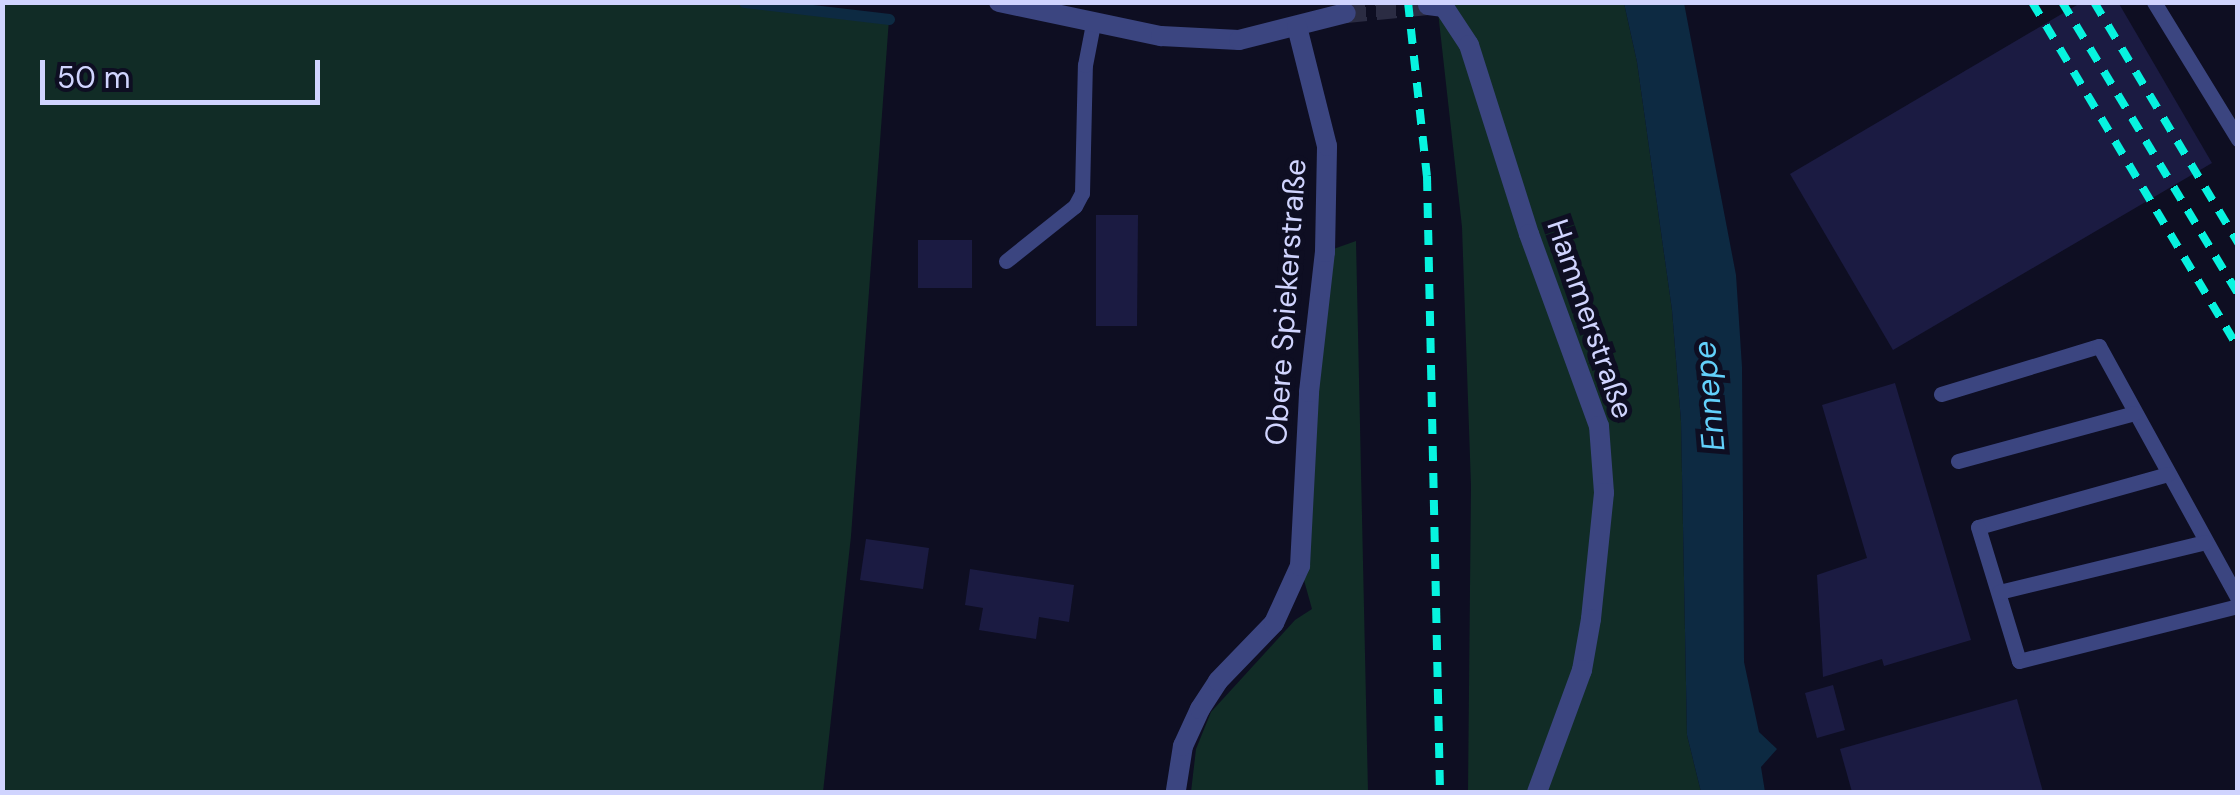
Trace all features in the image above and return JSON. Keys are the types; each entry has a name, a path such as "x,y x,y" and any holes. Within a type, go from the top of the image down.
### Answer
{"street":[{"path":"998,2 1161,36 1238,40 1346,13"},
{"name":"Hammerstraße","path":"1428,5 1444,7 1469,45 1529,234 1600,426 1604,493 1592,619 1582,670 1537,792"},
{"name":"Obere Spiekerstraße","path":"1176,790 1184,746 1200,709 1218,681 1274,624 1300,566 1309,392 1325,252 1327,146 1297,27"}],"lane":[{"path":"2154,2 2238,139"},
{"path":"1006,261 1075,206 1082,193 1086,65 1093,24"},
{"path":"1941,394 2099,346 2238,603 2019,661 1978,527 2168,474"},
{"path":"1958,461 2135,413"},
{"path":"1998,592 2205,542"}],"green space":[{"path":"3,3 744,3 889,19 851,536 823,792 3,792"},
{"path":"1437,3 1624,3 1637,62 1672,310 1681,421 1687,735 1701,792 1468,792 1471,486 1462,227"},
{"path":"1356,241 1368,792 1191,792 1196,749 1211,712 1295,620 1312,609 1300,566 1325,252"}],"water":[{"name":"Ennepe","path":"1624,3 1684,3 1736,275 1742,367 1744,662 1759,732 1777,749 1761,767 1765,792 1701,792 1687,735 1681,421 1672,310 1637,62"}],"building":[{"path":"2082,2 2118,2 2212,163 1893,350 1790,174"},
{"path":"1096,215 1138,215 1137,326 1096,326"},
{"path":"918,240 972,240 972,288 918,288"},
{"path":"1895,383 1971,640 1884,666 1882,659 1823,677 1817,575 1867,558 1822,405"},
{"path":"866,539 929,548 923,589 860,580"},
{"path":"970,569 1074,585 1069,622 1039,617 1036,639 979,630 983,608 965,605"},
{"path":"1833,685 1845,730 1817,738 1805,693"},
{"path":"2017,699 2043,792 1852,792 1840,749"}],"waterway":[{"path":"744,2 889,19"}],"tunnel":[{"path":"1346,13 1428,5"}],"railway":[{"path":"1408,2 1427,176 1440,792"},
{"path":"2032,2 2238,347"},
{"path":"2062,2 2238,294"},
{"path":"2094,2 2238,243"}]}
